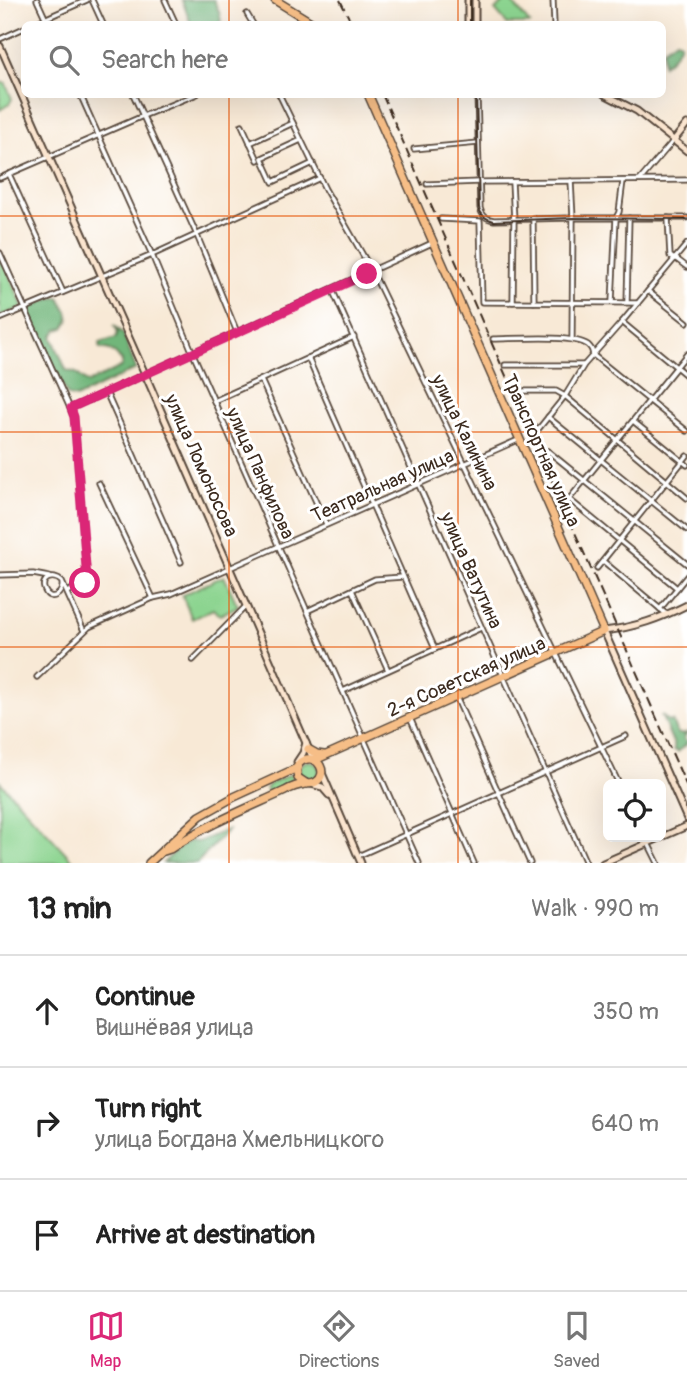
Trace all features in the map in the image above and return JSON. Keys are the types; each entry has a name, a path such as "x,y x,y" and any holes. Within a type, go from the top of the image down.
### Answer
{"main road":[{"path":"275,0 309,21"},
{"name":"Транспортная улица","path":"370,98 604,631"},
{"name":"2-я Советская улица","path":"314,759 604,631"},
{"path":"307,746 317,754 325,755"},
{"name":"2-я Советская улица","path":"321,770 327,757 340,748"},
{"path":"149,863 200,816 216,806 293,770 302,761 314,759 321,770 317,781 294,786 164,851"},
{"path":"293,770 298,778 309,784"}],"street":[{"path":"37,0 46,19"},
{"path":"41,21 90,0 101,21"},
{"path":"165,0 175,21"},
{"path":"468,0 468,21"},
{"path":"475,0 475,21"},
{"path":"553,0 554,21"},
{"path":"247,14 251,21"},
{"path":"0,39 21,29"},
{"name":"улица Ломоносова","path":"0,46 21,94"},
{"name":"улица Ломоносова","path":"23,98 314,759"},
{"name":"улица Панфилова","path":"82,98 419,863"},
{"path":"135,98 237,332"},
{"path":"0,178 187,98"},
{"name":"улица Калинина","path":"281,98 320,178 372,271 616,779"},
{"path":"477,98 480,208 484,216 490,219 687,218"},
{"path":"612,98 637,111 687,151"},
{"path":"250,143 293,123"},
{"path":"640,180 687,124"},
{"path":"242,125 258,160"},
{"path":"301,140 262,159 273,182 313,163"},
{"path":"414,149 478,143"},
{"path":"9,174 63,292"},
{"path":"0,319 152,255 320,178"},
{"path":"427,184 687,180"},
{"path":"571,181 572,339"},
{"path":"612,302 616,218 623,181"},
{"path":"512,182 513,302"},
{"path":"533,218 534,302"},
{"path":"627,302 629,218"},
{"path":"668,218 670,256 687,267"},
{"path":"441,219 480,221 482,302 638,303"},
{"path":"71,408 432,243"},
{"path":"536,432 565,396 584,365 687,244"},
{"path":"0,253 74,417 87,579 68,594 53,596 45,591 44,586 49,578 59,578 68,594 84,631"},
{"name":"улица Ватутина","path":"332,289 586,863"},
{"path":"648,291 687,322"},
{"path":"622,322 687,376"},
{"path":"214,401 354,337"},
{"path":"493,339 572,339 589,346 593,355 687,431"},
{"path":"677,588 568,501 687,354"},
{"path":"308,358 435,649"},
{"path":"505,365 584,365"},
{"path":"261,380 326,525"},
{"path":"521,391 556,391 565,396 687,498"},
{"path":"106,392 181,562"},
{"path":"548,417 687,530"},
{"path":"633,421 685,463"},
{"name":"Театральная улица","path":"37,677 89,627 153,598 171,594 520,440"},
{"path":"548,451 687,564"},
{"path":"597,568 667,481 685,463 687,456"},
{"path":"99,483 153,598"},
{"path":"603,561 667,615"},
{"path":"0,575 49,578"},
{"path":"660,609 687,576"},
{"path":"307,611 375,579 404,577"},
{"path":"58,595 62,592 62,582"},
{"path":"352,590 388,670"},
{"path":"604,631 638,625 687,605"},
{"path":"193,660 246,606"},
{"path":"343,691 482,628"},
{"name":"Транспортная улица","path":"604,631 687,819"},
{"path":"456,697 530,863"},
{"path":"410,718 474,863"},
{"path":"321,770 359,860 407,835 626,736"},
{"path":"293,770 307,746"},
{"path":"309,784 324,789 336,807"},
{"path":"666,833 687,826"},
{"path":"603,863 643,842"},
{"path":"648,842 658,863"}],"green space":[{"path":"182,0 214,0 221,21 190,21"},
{"path":"510,0 528,21 504,21 495,10"},
{"path":"676,40 680,43 666,62 666,47"},
{"path":"0,82 6,84 12,99 0,110"},
{"path":"0,254 23,307 0,316"},
{"path":"59,297 69,320 64,328 57,330 52,337 66,370 76,373 88,383 119,368 122,361 111,351 99,347 100,343 116,338 118,332 114,325 123,333 136,369 76,398 68,396 28,312 31,307"},
{"path":"224,576 238,606 220,615 213,609 192,619 182,595"},
{"path":"661,715 669,722 672,721 677,733 687,733 684,739 687,743 678,752 674,750"},
{"path":"309,761 316,764 319,771 316,778 309,781 302,778 299,771 302,764"},
{"path":"291,774 295,783 268,793 266,789 270,784"},
{"path":"0,782 75,863 0,863"},
{"path":"229,829 197,863 163,863 182,845 190,841 198,842"}],"tram line":[{"path":"470,0 470,21"},
{"path":"476,98 479,208 486,218 494,221 573,218 687,219"}],"railway":[{"path":"340,0 350,21"},
{"path":"384,98 687,787"}],"route":[{"path":"85,583 87,579 74,417 71,408 367,274"}]}
